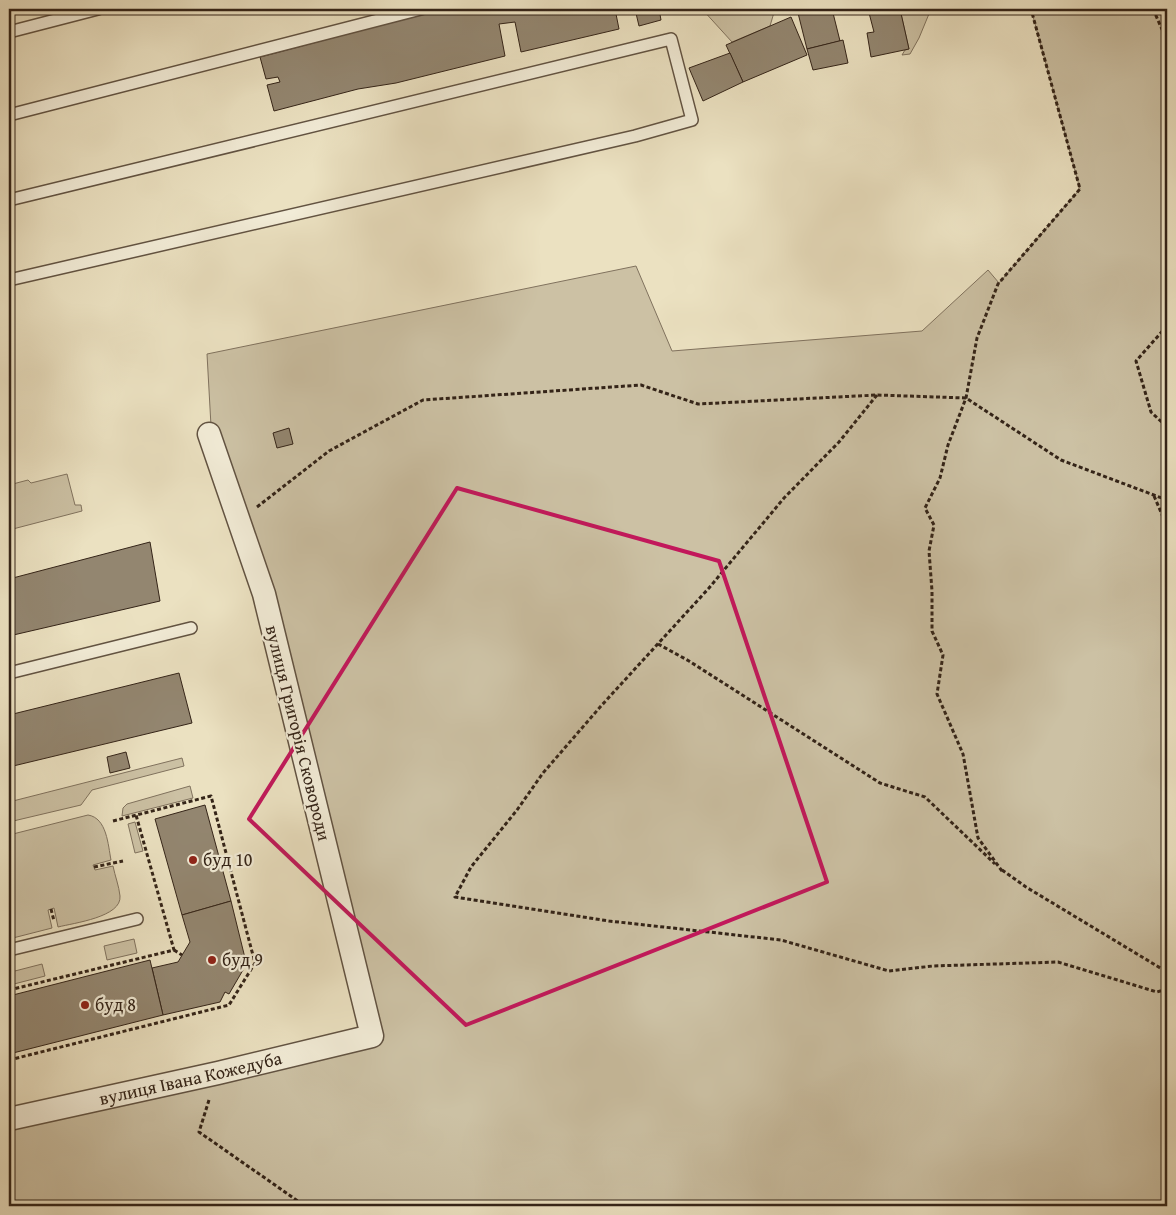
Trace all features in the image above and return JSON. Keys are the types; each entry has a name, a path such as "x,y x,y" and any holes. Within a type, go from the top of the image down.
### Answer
{"street":[{"name":"вулиця Григорія Сковороди","path":"209,434 264,594 372,1036"},
{"name":"вулиця Івана Кожедуба","path":"9,1119 218,1073 372,1036"}],"lane":[{"path":"9,32 98,9"},
{"path":"9,115 422,9"},
{"path":"9,200 671,40 692,120 635,136 9,280"},
{"path":"9,673 191,628"},
{"path":"9,950 138,918"}],"path":[{"path":"1002,871 978,838 962,754 936,694 943,655 932,632 932,591 928,551 934,525 925,508 940,478 948,445 966,398 977,338 998,284 1080,189 1032,9"},
{"path":"1153,9 1165,36 1167,51"},
{"path":"1167,326 1136,361 1151,412 1167,426"},
{"path":"239,522 329,451 423,400 641,385 698,404 876,396 966,398 1061,460 1167,500"},
{"path":"876,396 839,442 784,498 709,588 543,772 517,810 471,867 455,897 609,921 781,940 889,971 933,966 1058,962 1157,992 1167,989"},
{"path":"1154,495 1167,526"},
{"path":"658,644 689,661 880,783 925,797 1002,871 1167,972"},
{"path":"9,1060 228,1005 255,963 211,796 113,821"},
{"path":"94,867 123,861"},
{"path":"174,950 182,955"},
{"path":"98,968 99,972"},
{"path":"218,1073 199,1132 305,1206"}],"highlighted area":[{"path":"457,488 719,561 827,882 466,1025 249,819"}],"shaded area":[{"path":"702,9 775,9 770,26 732,42"},
{"path":"900,9 931,9 910,54 902,55 905,50 909,49"},
{"path":"1031,9 1167,9 1167,1206 9,1206 9,1119 372,1036 211,426 207,354 636,266 672,351 922,331 988,270 999,283 1080,189"},
{"path":"67,474 75,505 81,505 82,511 9,530 9,485 28,480 31,483"},
{"path":"182,758 184,766 92,790 81,805 9,822 9,802"},
{"path":"190,786 193,798 122,816 123,808 127,804"},
{"path":"88,815 99,821 103,827 111,860 93,865 95,870 113,866 120,896 119,903 113,909 96,918 58,927 54,908 48,910 52,928 9,939 9,835"},
{"path":"135,822 143,851 135,853 128,824"},
{"path":"134,939 137,953 107,960 104,946"},
{"path":"42,964 45,976 14,984 11,972"}],"building":[{"path":"442,9 615,9 619,29 521,52 515,22 499,24 505,56 396,83 358,89 274,111 267,85 280,82 278,77 266,79 260,57"},
{"path":"635,9 659,9 661,20 639,26"},
{"path":"797,9 832,9 840,41 807,49"},
{"path":"868,9 900,9 909,49 871,57 867,33 874,32"},
{"path":"791,17 807,55 743,82 726,45"},
{"path":"843,40 848,63 813,70 807,49"},
{"path":"730,53 743,82 703,101 689,68"},
{"path":"289,428 293,444 277,448 273,433"},
{"path":"150,542 160,601 9,636 9,579"},
{"path":"179,673 192,723 9,767 9,715"},
{"path":"126,752 130,768 110,773 107,757"},
{"name":"буд 10","path":"205,805 231,901 182,915 155,819"},
{"name":"буд 9","path":"231,901 245,958 240,968 243,970 229,994 225,992 220,1002 163,1015 152,968 178,962 190,942 182,915"},
{"name":"буд 8","path":"150,960 163,1015 9,1054 9,996"}],"place":[{"name":"буд 10","path":"193,860"},
{"name":"буд 9","path":"212,960"},
{"name":"буд 8","path":"85,1005"}]}
